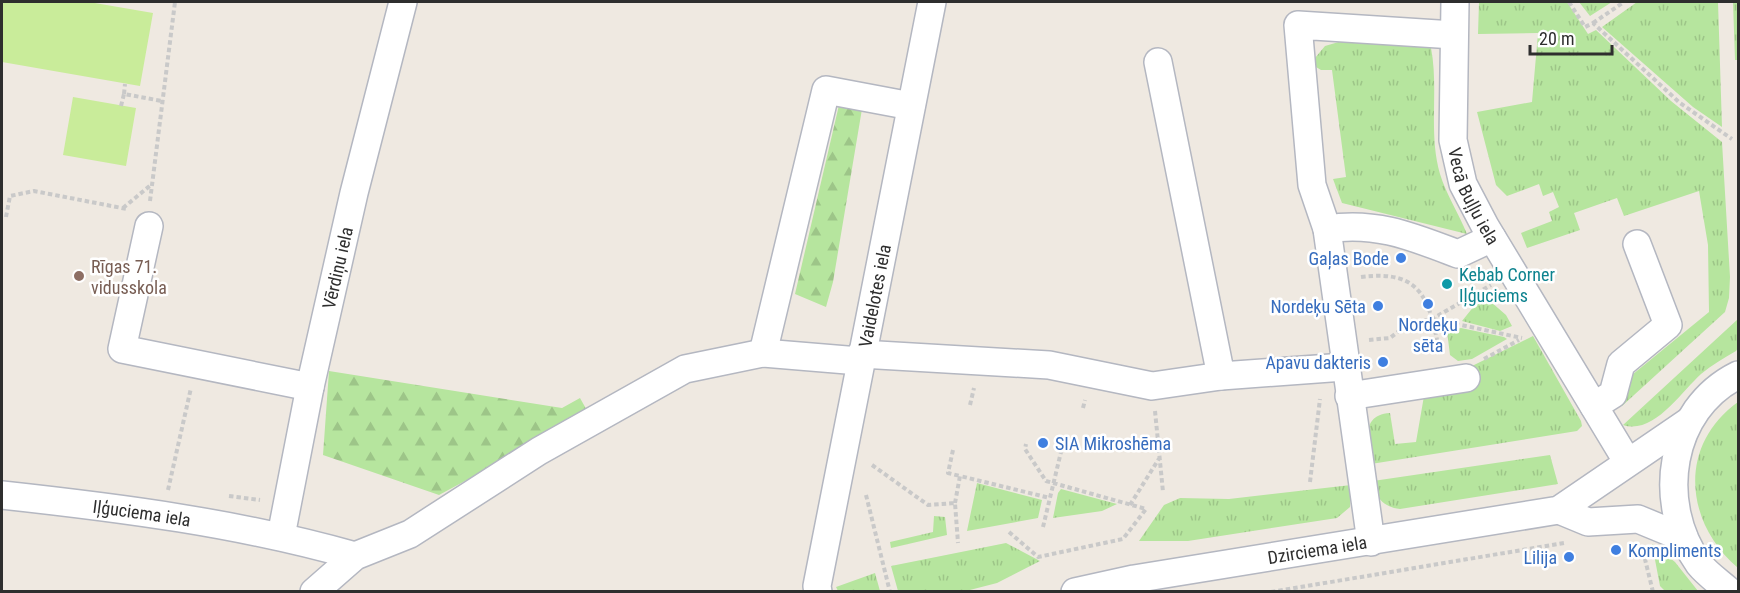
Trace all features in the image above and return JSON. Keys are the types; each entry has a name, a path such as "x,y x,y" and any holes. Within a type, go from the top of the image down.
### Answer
{"street":[{"name":"Vērdiņu iela","path":"282,536 310,387 354,193 403,2"},
{"name":"Vaidelotes iela","path":"818,591 817,586 860,357 932,2"},
{"name":"Vecā Buļļu iela","path":"1455,2 1453,140 1462,184 1492,238 1627,461"},
{"path":"1371,542 1327,230 1312,185 1298,25 1454,35"},
{"path":"1158,62 1221,376"},
{"path":"763,353 826,90 911,106"},
{"path":"149,220 122,349 310,387"},
{"path":"1327,230 1353,225 1391,230 1458,254 1492,238"},
{"path":"1594,406 1613,394 1621,363 1668,325 1636,244"},
{"path":"314,591 355,556 411,534 539,451 685,369 763,353 1049,365 1152,386 1221,376 1314,369 1343,355"},
{"path":"1730,591 1700,565 1684,538 1675,497 1675,459 1688,422 1699,406 1726,381 1738,375"},
{"path":"1349,396 1456,380"},
{"name":"Dzirciema iela","path":"1075,591 1134,579 1559,510 1627,461 1688,422"},
{"name":"Iļģuciema iela","path":"2,495 166,514 282,536 355,556"},
{"path":"1559,510 1588,522 1638,519 1684,538"}],"path":[{"path":"6,217 10,196 34,190 122,208 149,220 175,2"},
{"path":"1569,2 1585,27 1624,2"},
{"path":"1593,23 1680,103 1732,139"},
{"path":"121,106 125,84"},
{"path":"124,94 162,101"},
{"path":"122,208 152,183"},
{"path":"1334,280 1386,273 1400,277 1418,288 1456,380 1475,364 1546,328"},
{"path":"1343,355 1390,338 1408,324 1432,319 1513,273"},
{"path":"1432,319 1519,340"},
{"path":"166,514 168,489 196,364"},
{"path":"1310,482 1321,402 1314,369"},
{"path":"1152,386 1163,492"},
{"path":"1009,532 1038,557 1123,539 1146,509 1046,481 1025,449 1026,444"},
{"path":"953,450 948,473 1050,498"},
{"path":"1043,527 1061,452"},
{"path":"1130,505 1160,457"},
{"path":"872,465 928,505 955,503"},
{"path":"958,543 955,503 960,476"},
{"path":"866,495 890,591"},
{"path":"1271,591 1576,541"},
{"path":"1636,543 1643,549 1653,591"}],"green space":[{"path":"3,2 89,2 153,13 140,86 2,62"},
{"path":"1479,2 1567,2 1588,34 1596,30 1671,101 1722,142 1730,277 1729,298 1725,312 1622,406 1616,388 1709,312 1708,245 1699,191 1624,216 1617,198 1574,213 1580,230 1527,248 1521,233 1552,221 1549,212 1559,207 1553,192 1543,196 1539,184 1507,196 1496,185 1477,112 1532,102 1538,33 1478,34"},
{"path":"1579,2 1612,2 1590,16"},
{"path":"1637,2 1718,2 1722,127 1693,107 1602,27"},
{"path":"1733,2 1738,2 1738,60 1735,60"},
{"path":"1342,41 1421,43 1431,48 1436,158 1443,182 1467,234 1342,203 1333,179 1346,177 1332,70 1321,70 1316,67 1315,58 1325,46"},
{"path":"73,97 136,108 126,166 63,155"},
{"path":"839,105 862,109 833,282 826,307 795,294"},
{"path":"1483,295 1506,315 1512,326 1500,331 1462,321"},
{"path":"1738,319 1738,348 1736,351 1701,374 1676,401 1656,418 1645,424 1623,425"},
{"path":"1461,328 1507,339 1472,359 1458,361 1450,355 1447,331"},
{"path":"1533,336 1581,421 1582,426 1577,431 1371,464 1368,431 1374,419 1390,413 1395,444 1416,442 1424,396 1474,390 1472,366"},
{"path":"329,371 562,408 580,398 589,414 439,495 323,455"},
{"path":"1738,402 1738,568 1720,550 1707,529 1699,507 1695,485 1697,462 1705,440 1718,420"},
{"path":"1550,455 1558,484 1400,509 1389,506 1381,500 1373,481"},
{"path":"977,483 1042,500 1038,518 967,531"},
{"path":"1351,485 1350,507 1337,518 1188,541 1139,541 1164,505 1180,498 1229,499"},
{"path":"1061,489 1117,504 1102,511 1053,518 1058,493"},
{"path":"934,516 945,517 947,535 891,548 890,542 933,532"},
{"path":"1006,543 1040,561 997,583 966,591 898,591 891,566"},
{"path":"1652,544 1675,562 1698,591 1665,591 1660,586"},
{"path":"875,573 880,591 838,591 836,587"}],"place":[{"name":"Gaļas Bode","path":"1401,258"},
{"name":"Rīgas 71. vidusskola","path":"79,276"},
{"name":"Kebab Corner Iļģuciems","path":"1447,284"},
{"name":"Nordeķu sēta","path":"1428,304"},
{"name":"Nordeķu Sēta","path":"1378,306"},
{"name":"Apavu dakteris","path":"1383,362"},
{"name":"SIA Mikroshēma","path":"1043,443"},
{"name":"Kompliments","path":"1616,550"},
{"name":"Lilija","path":"1569,557"}]}
